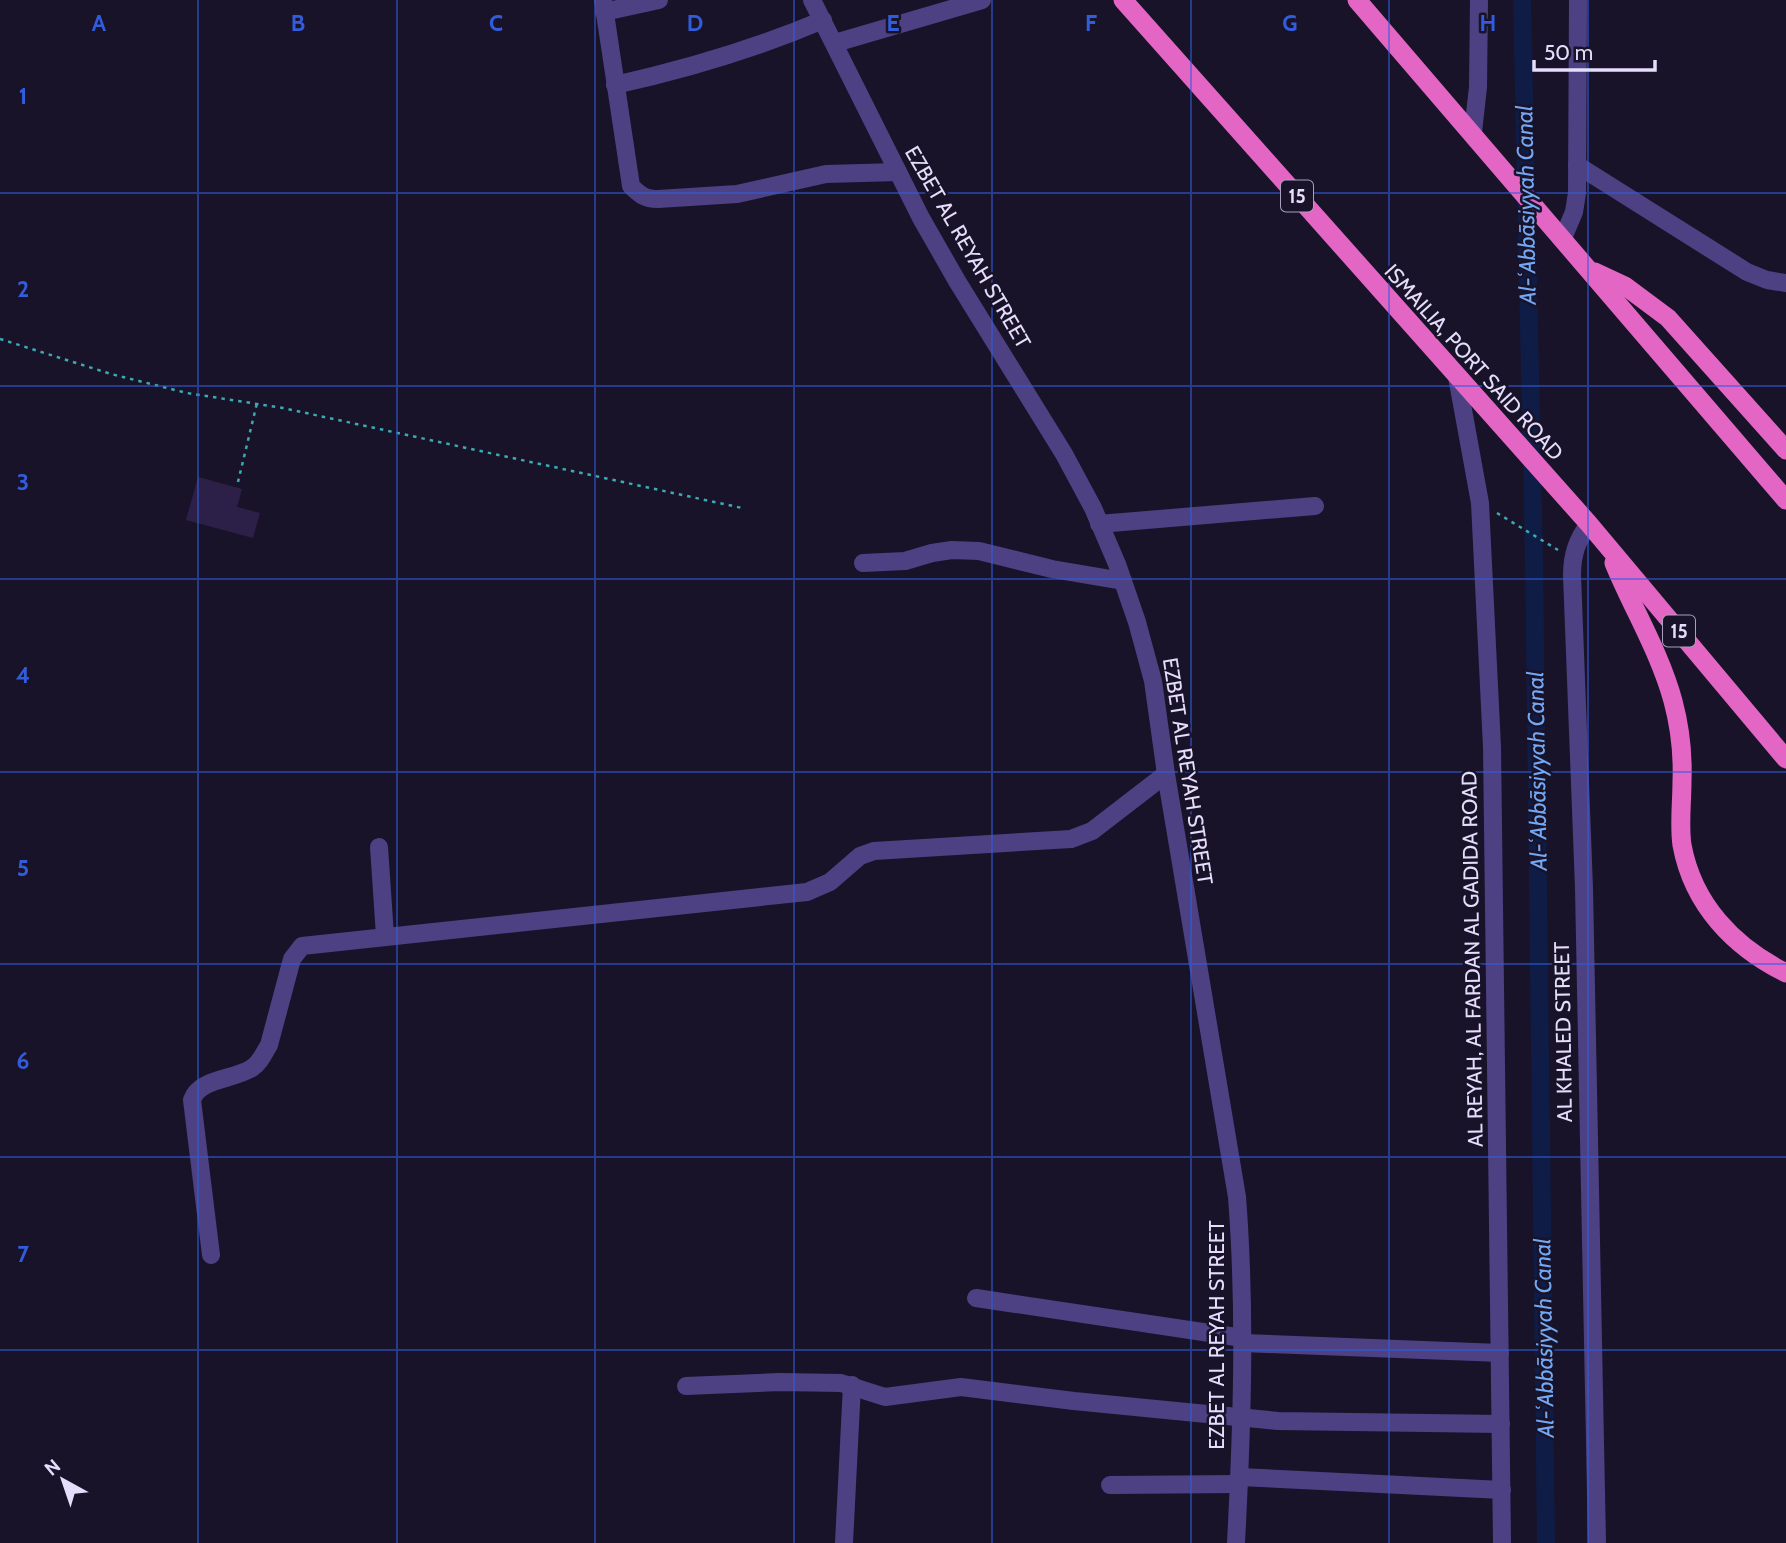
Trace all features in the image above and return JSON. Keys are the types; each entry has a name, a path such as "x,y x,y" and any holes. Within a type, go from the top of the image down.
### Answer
{"highway":[{"name":"ISMAILIA, PORT SAID ROAD","path":"1123,0 1572,505 1786,759"},
{"path":"1357,0 1786,500"},
{"path":"1591,271 1625,286 1668,318 1786,450"},
{"path":"1607,546 1657,655 1673,702 1682,752 1682,844 1689,871 1708,908 1734,941 1761,961 1786,973"}],"street":[{"path":"659,0 604,6 631,186 647,199 737,194 826,174 898,172"},
{"name":"EZBET AL REYAH STREET","path":"812,0 898,172 957,281 1064,454 1099,524 1137,622 1153,681 1237,1198 1243,1340 1236,1543"},
{"path":"835,43 982,0"},
{"path":"1473,132 1478,87 1479,0"},
{"path":"1563,238 1574,212 1577,193 1578,0"},
{"path":"615,85 716,60 779,39 823,20"},
{"path":"1577,165 1747,272 1767,280 1786,283"},
{"name":"AL REYAH, AL FARDAN AL GADIDA ROAD","path":"1463,384 1480,503 1491,733 1502,1543"},
{"path":"1099,524 1315,506"},
{"name":"AL KHALED STREET","path":"1588,524 1576,546 1572,559 1572,575 1584,888 1597,1543"},
{"path":"863,563 905,561 952,550 979,551 1052,569 1123,581"},
{"path":"211,1255 192,1107 194,1094 206,1085 252,1068 264,1055 292,959 298,949 307,944 807,892 830,882 860,856 874,851 1071,839 1092,831 1166,774"},
{"path":"379,847 385,936"},
{"path":"976,1298 1243,1340 1500,1353"},
{"path":"685,1385 833,1382 852,1385 870,1394 885,1397 961,1387 1278,1421 1501,1424"},
{"path":"844,1543 852,1385"},
{"path":"1110,1485 1239,1480 1502,1490"}],"path":[{"path":"0,339 136,381 187,393 257,403 742,508"},
{"path":"238,482 257,403"},
{"path":"1497,514 1563,552"}],"building":[{"path":"198,477 242,489 237,507 260,513 253,538 186,520"}],"waterway":[{"name":"Al-ʿAbbāsiyyah Canal","path":"1522,0 1534,560 1546,1543"}]}
